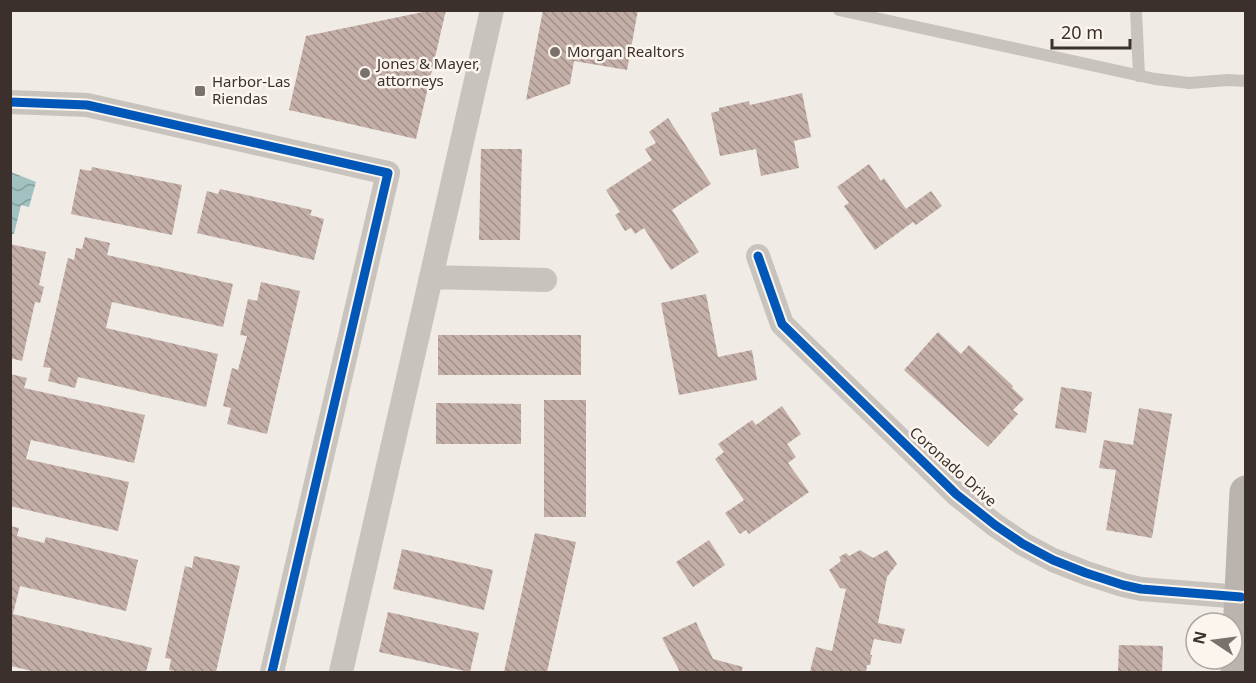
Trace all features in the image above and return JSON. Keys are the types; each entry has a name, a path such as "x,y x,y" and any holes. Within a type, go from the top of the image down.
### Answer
{"street":[{"path":"341,672 492,10"},
{"path":"10,102 87,105 388,173 273,672"},
{"name":"Coronado Drive","path":"758,256 782,324 956,494 995,525 1023,544 1053,560 1123,585 1141,589 1241,597"},
{"path":"431,277 544,279"},
{"path":"1237,672 1245,492"}],"lane":[{"path":"839,10 1173,82 1245,81"},
{"path":"1136,10 1139,76"}],"water":[{"path":"11,172 36,182 29,207 21,205 14,234 11,234"}],"building":[{"name":"Jones & Mayer, attorneys","path":"433,10 446,10 416,139 289,110 306,36"},
{"path":"543,10 638,10 627,70 574,61 570,84 526,100"},
{"path":"802,93 811,137 794,141 799,168 761,176 756,149 720,156 711,113 719,111 719,108 749,101 750,105"},
{"path":"668,118 711,184 672,210 699,252 671,270 644,228 635,234 631,228 625,231 615,215 620,212 606,190 652,160 645,149 656,143 649,132"},
{"path":"481,149 522,149 520,240 479,240"},
{"path":"869,164 881,181 884,178 906,209 931,191 942,206 916,225 913,222 875,250 844,206 849,203 837,187"},
{"path":"92,167 182,185 172,235 71,214 80,169 91,171"},
{"path":"220,189 312,210 310,215 324,219 314,260 197,233 207,191 218,194"},
{"path":"85,237 110,243 107,255 233,284 223,327 112,302 106,328 218,354 206,407 78,377 75,388 48,381 51,368 43,367 68,258 74,260 76,248 82,249"},
{"path":"10,244 46,252 39,285 44,287 40,303 35,302 22,361 10,358"},
{"path":"261,282 300,291 267,434 227,424 231,408 223,406 232,368 238,370 247,336 240,335 248,299 257,301"},
{"path":"706,294 718,357 752,350 757,380 679,395 661,303"},
{"path":"938,332 961,354 969,345 1024,399 1013,410 1018,414 988,447 904,370"},
{"path":"438,335 581,335 581,375 438,375"},
{"path":"10,374 27,378 24,388 145,415 134,463 31,440 26,459 129,482 118,531 10,506"},
{"path":"1061,387 1092,392 1086,433 1055,428"},
{"path":"544,400 586,400 586,517 544,517"},
{"path":"436,403 521,404 521,444 436,444"},
{"path":"782,406 801,434 787,444 796,457 788,463 809,492 749,534 746,530 740,534 725,513 744,500 715,459 724,452 718,444 752,420 756,425"},
{"path":"1139,408 1172,414 1152,538 1106,530 1116,470 1099,468 1104,440 1133,445"},
{"path":"10,526 19,528 17,536 44,543 46,537 138,560 126,611 20,586 13,614 152,648 146,672 36,672 11,666"},
{"path":"535,533 576,542 547,672 504,672"},
{"path":"709,540 725,565 693,587 676,562"},
{"path":"402,549 493,570 484,610 393,589"},
{"path":"860,550 873,558 887,550 897,564 887,577 878,623 905,629 901,644 874,639 870,665 867,665 866,672 810,672 816,647 832,651 846,589 840,588 829,570 841,561 839,557 846,553 849,556"},
{"path":"194,556 240,566 216,672 169,670 171,659 165,658 185,566 192,568"},
{"path":"388,612 479,633 470,672 379,652"},
{"path":"696,622 713,659 743,667 741,672 680,672 662,638"},
{"path":"1119,645 1163,646 1162,672 1118,672"}],"cycle path":[{"path":"10,102 87,105 388,173 272,672"},
{"path":"758,256 782,324 956,494 995,525 1023,544 1053,560 1123,585 1141,589 1241,597"}],"place":[{"name":"Morgan Realtors","path":"555,52"},
{"name":"Jones & Mayer, attorneys","path":"365,73"},
{"name":"Harbor-Las Riendas","path":"200,91"}]}
